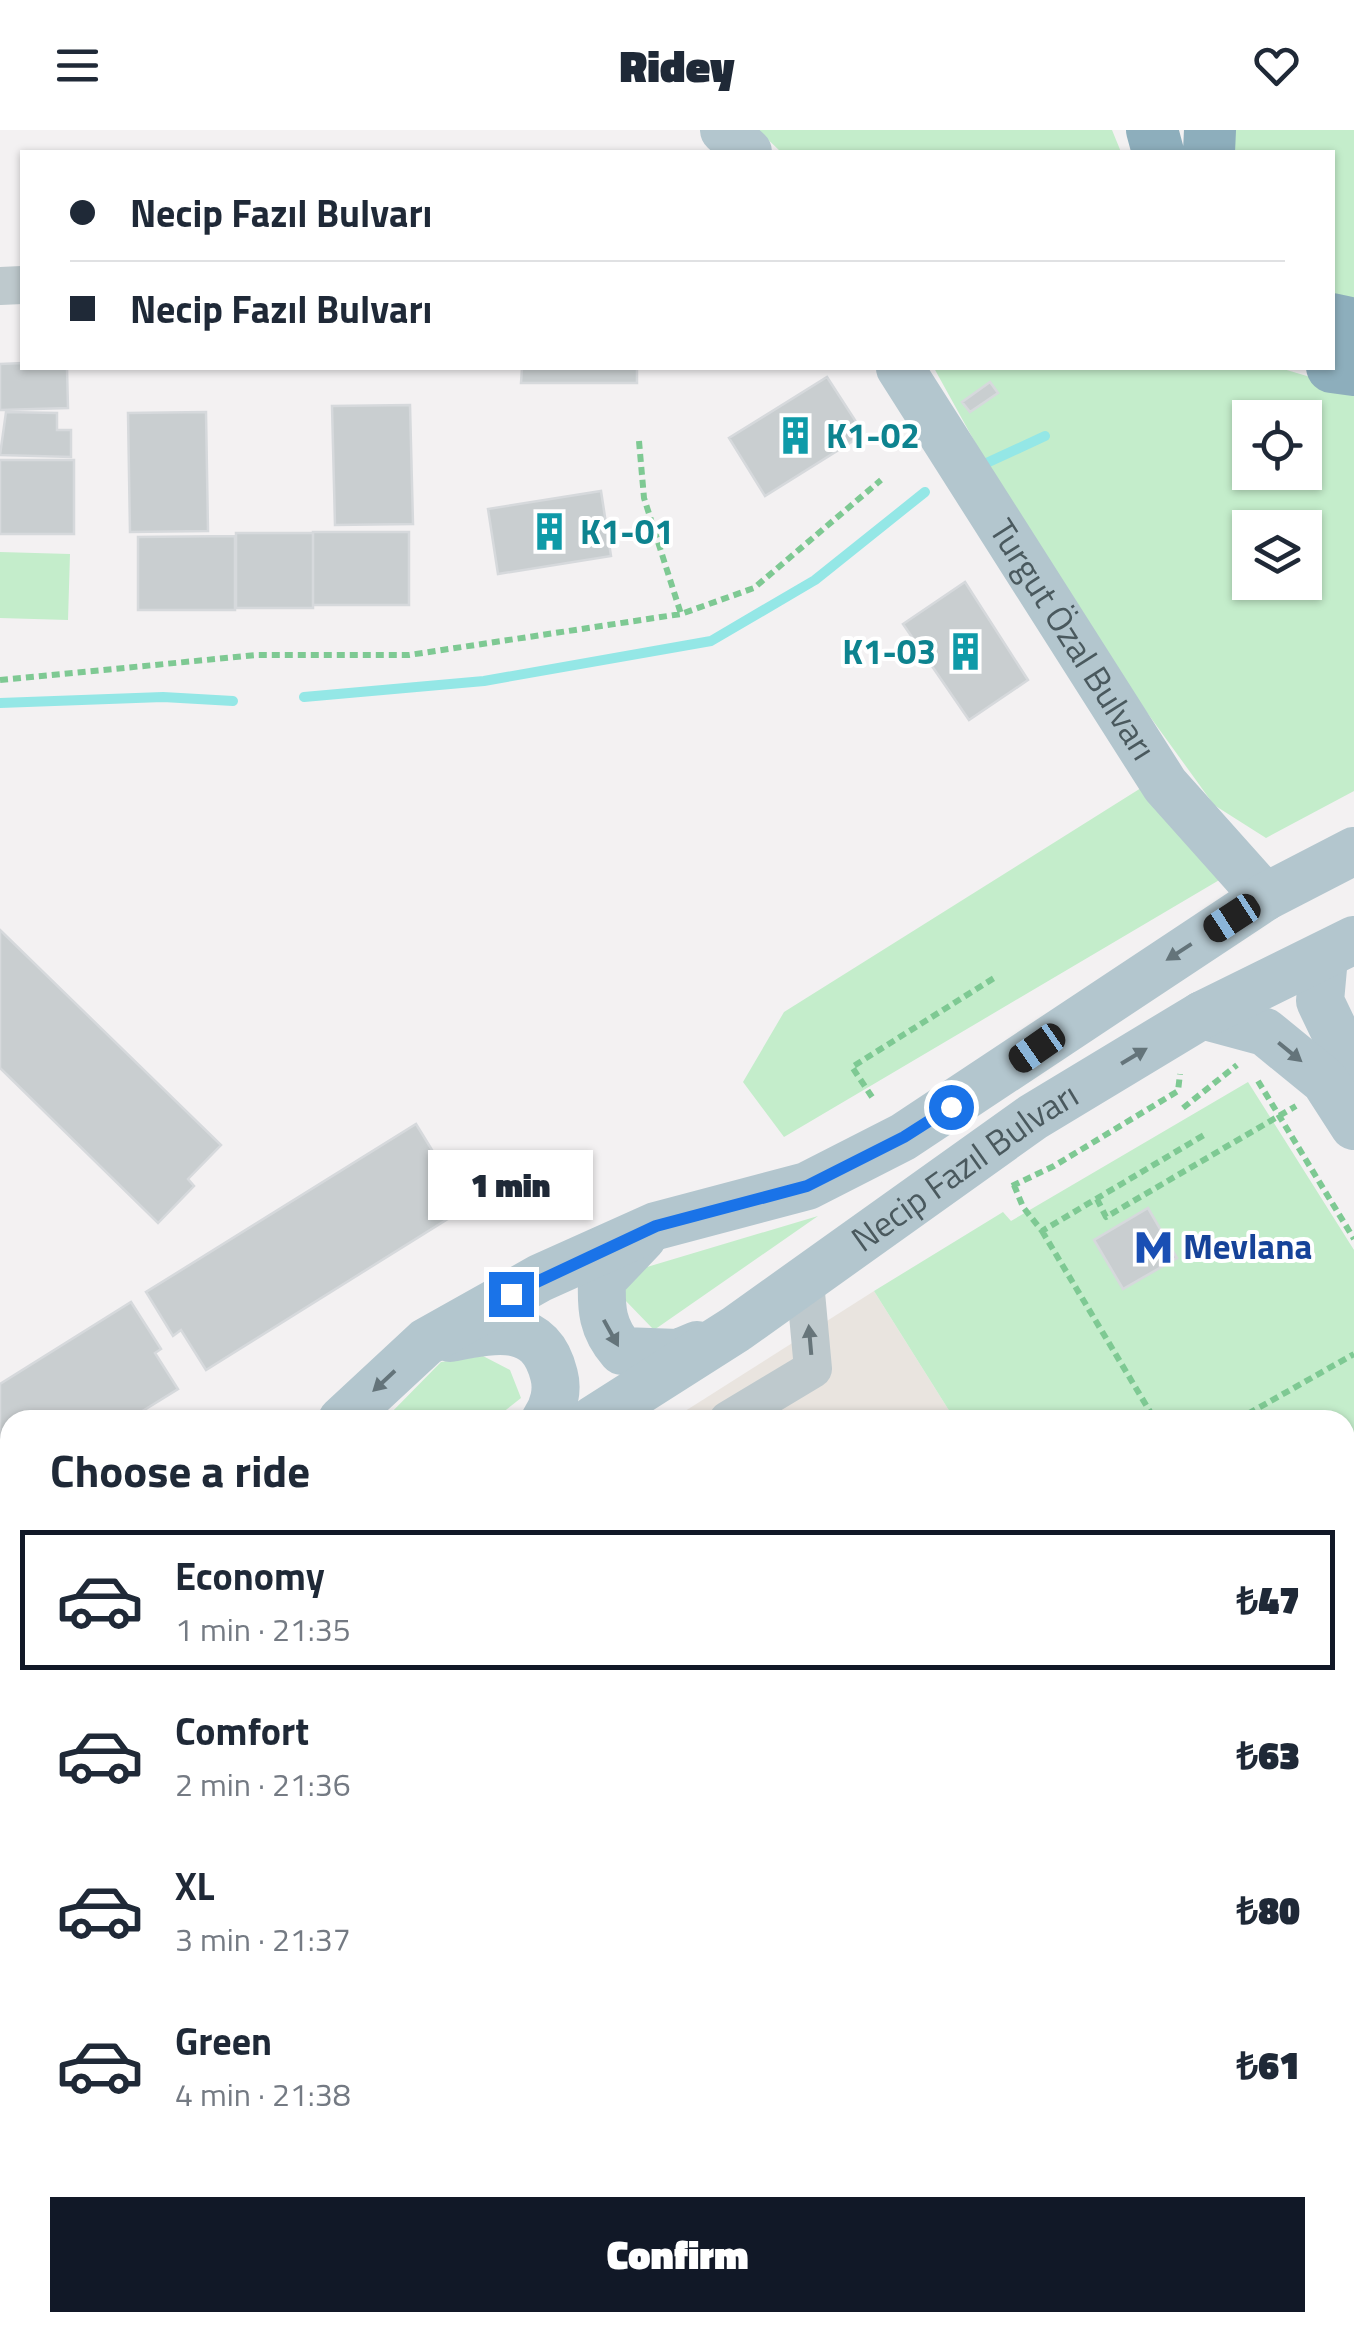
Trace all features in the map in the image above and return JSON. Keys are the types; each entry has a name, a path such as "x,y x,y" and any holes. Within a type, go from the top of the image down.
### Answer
{"main road":[{"path":"724,130 746,150"},
{"name":"Turgut Özal Bulvarı","path":"901,370 1165,785 1265,897"},
{"name":"Necip Fazıl Bulvarı","path":"353,1410 426,1342 540,1278 656,1226 807,1186 904,1137 1265,897 1354,851"},
{"path":"1339,948 1320,1001 1354,1072"},
{"name":"Necip Fazıl Bulvarı","path":"609,1410 805,1282 1034,1117 1202,1016 1339,948"},
{"path":"1202,1016 1265,1032 1325,1081 1354,1126"},
{"path":"656,1226 602,1280 601,1310 606,1334 622,1351 678,1353 736,1329"},
{"path":"426,1342 492,1330 523,1334 548,1352 556,1382 552,1410"}],"street":[{"path":"745,1410 813,1369 805,1282"}],"path":[{"path":"638,442 644,498 681,614"},
{"path":"0,680 198,664 257,654 409,654 681,614 754,588 881,480"},
{"path":"872,1097 852,1067 994,978"},
{"path":"1184,1108 1245,1059 1225,1057"},
{"path":"998,1194 1054,1166 1178,1091 1180,1073 1192,1064"},
{"path":"1253,1073 1354,1239"},
{"path":"1096,1199 1106,1217 1278,1115"},
{"path":"1042,1231 1204,1135"},
{"path":"1014,1185 1023,1208 1042,1231 1149,1410"},
{"path":"1255,1410 1354,1354"}],"shaded area":[{"path":"874,1291 949,1410 687,1410"}],"green space":[{"path":"758,130 1112,130 1120,150 779,150"},
{"path":"1234,130 1354,130 1354,302 1335,295 1335,150 1231,150"},
{"path":"935,370 1287,370 1354,390 1354,791 1266,838 1214,805 1051,580"},
{"path":"0,552 70,554 68,620 0,618"},
{"path":"1141,788 1221,879 784,1137 743,1082 784,1012"},
{"path":"1248,1082 1354,1250 1354,1410 949,1410 874,1291 1003,1212 1011,1221"},
{"path":"818,1216 654,1330 623,1298 622,1285 637,1270"},
{"path":"483,1356 510,1370 521,1398 506,1410 394,1410 441,1362"}],"building":[{"path":"20,363 20,370 67,370 68,408 0,410 0,364"},
{"path":"522,370 637,370 637,383 521,383"},
{"name":"K1-02","path":"827,377 864,434 765,496 729,438"},
{"path":"990,382 998,393 970,412 962,402"},
{"path":"410,405 413,524 335,525 332,406"},
{"path":"6,412 57,413 57,430 71,430 71,457 0,455"},
{"path":"206,412 208,531 130,532 128,413"},
{"path":"0,460 74,460 74,534 0,534"},
{"name":"K1-01","path":"601,491 611,556 498,574 488,509"},
{"path":"313,532 409,532 409,605 313,605"},
{"path":"236,533 313,533 313,608 236,608"},
{"path":"235,536 235,610 138,610 138,537"},
{"name":"K1-03","path":"965,582 1028,680 969,720 903,624"},
{"path":"0,930 221,1145 188,1179 194,1186 158,1223 0,1068"},
{"path":"416,1124 445,1171 440,1174 462,1210 206,1370 181,1330 173,1336 146,1292"},
{"path":"1148,1208 1177,1258 1123,1289 1094,1240"},
{"path":"131,1302 161,1349 155,1353 178,1389 144,1410 0,1410 0,1384"}],"waterway":[{"path":"980,466 1045,436"},
{"path":"304,697 484,681 711,641 815,580 925,492"},
{"path":"0,703 163,697 233,701"}],"place":[{"name":"K1-02","path":"796,436"},
{"name":"K1-01","path":"550,532"},
{"name":"K1-03","path":"966,652"},
{"name":"Mevlana","path":"1153,1247"}],"route":[{"path":"511,1294 656,1226 807,1186 904,1137 951,1107"}]}
